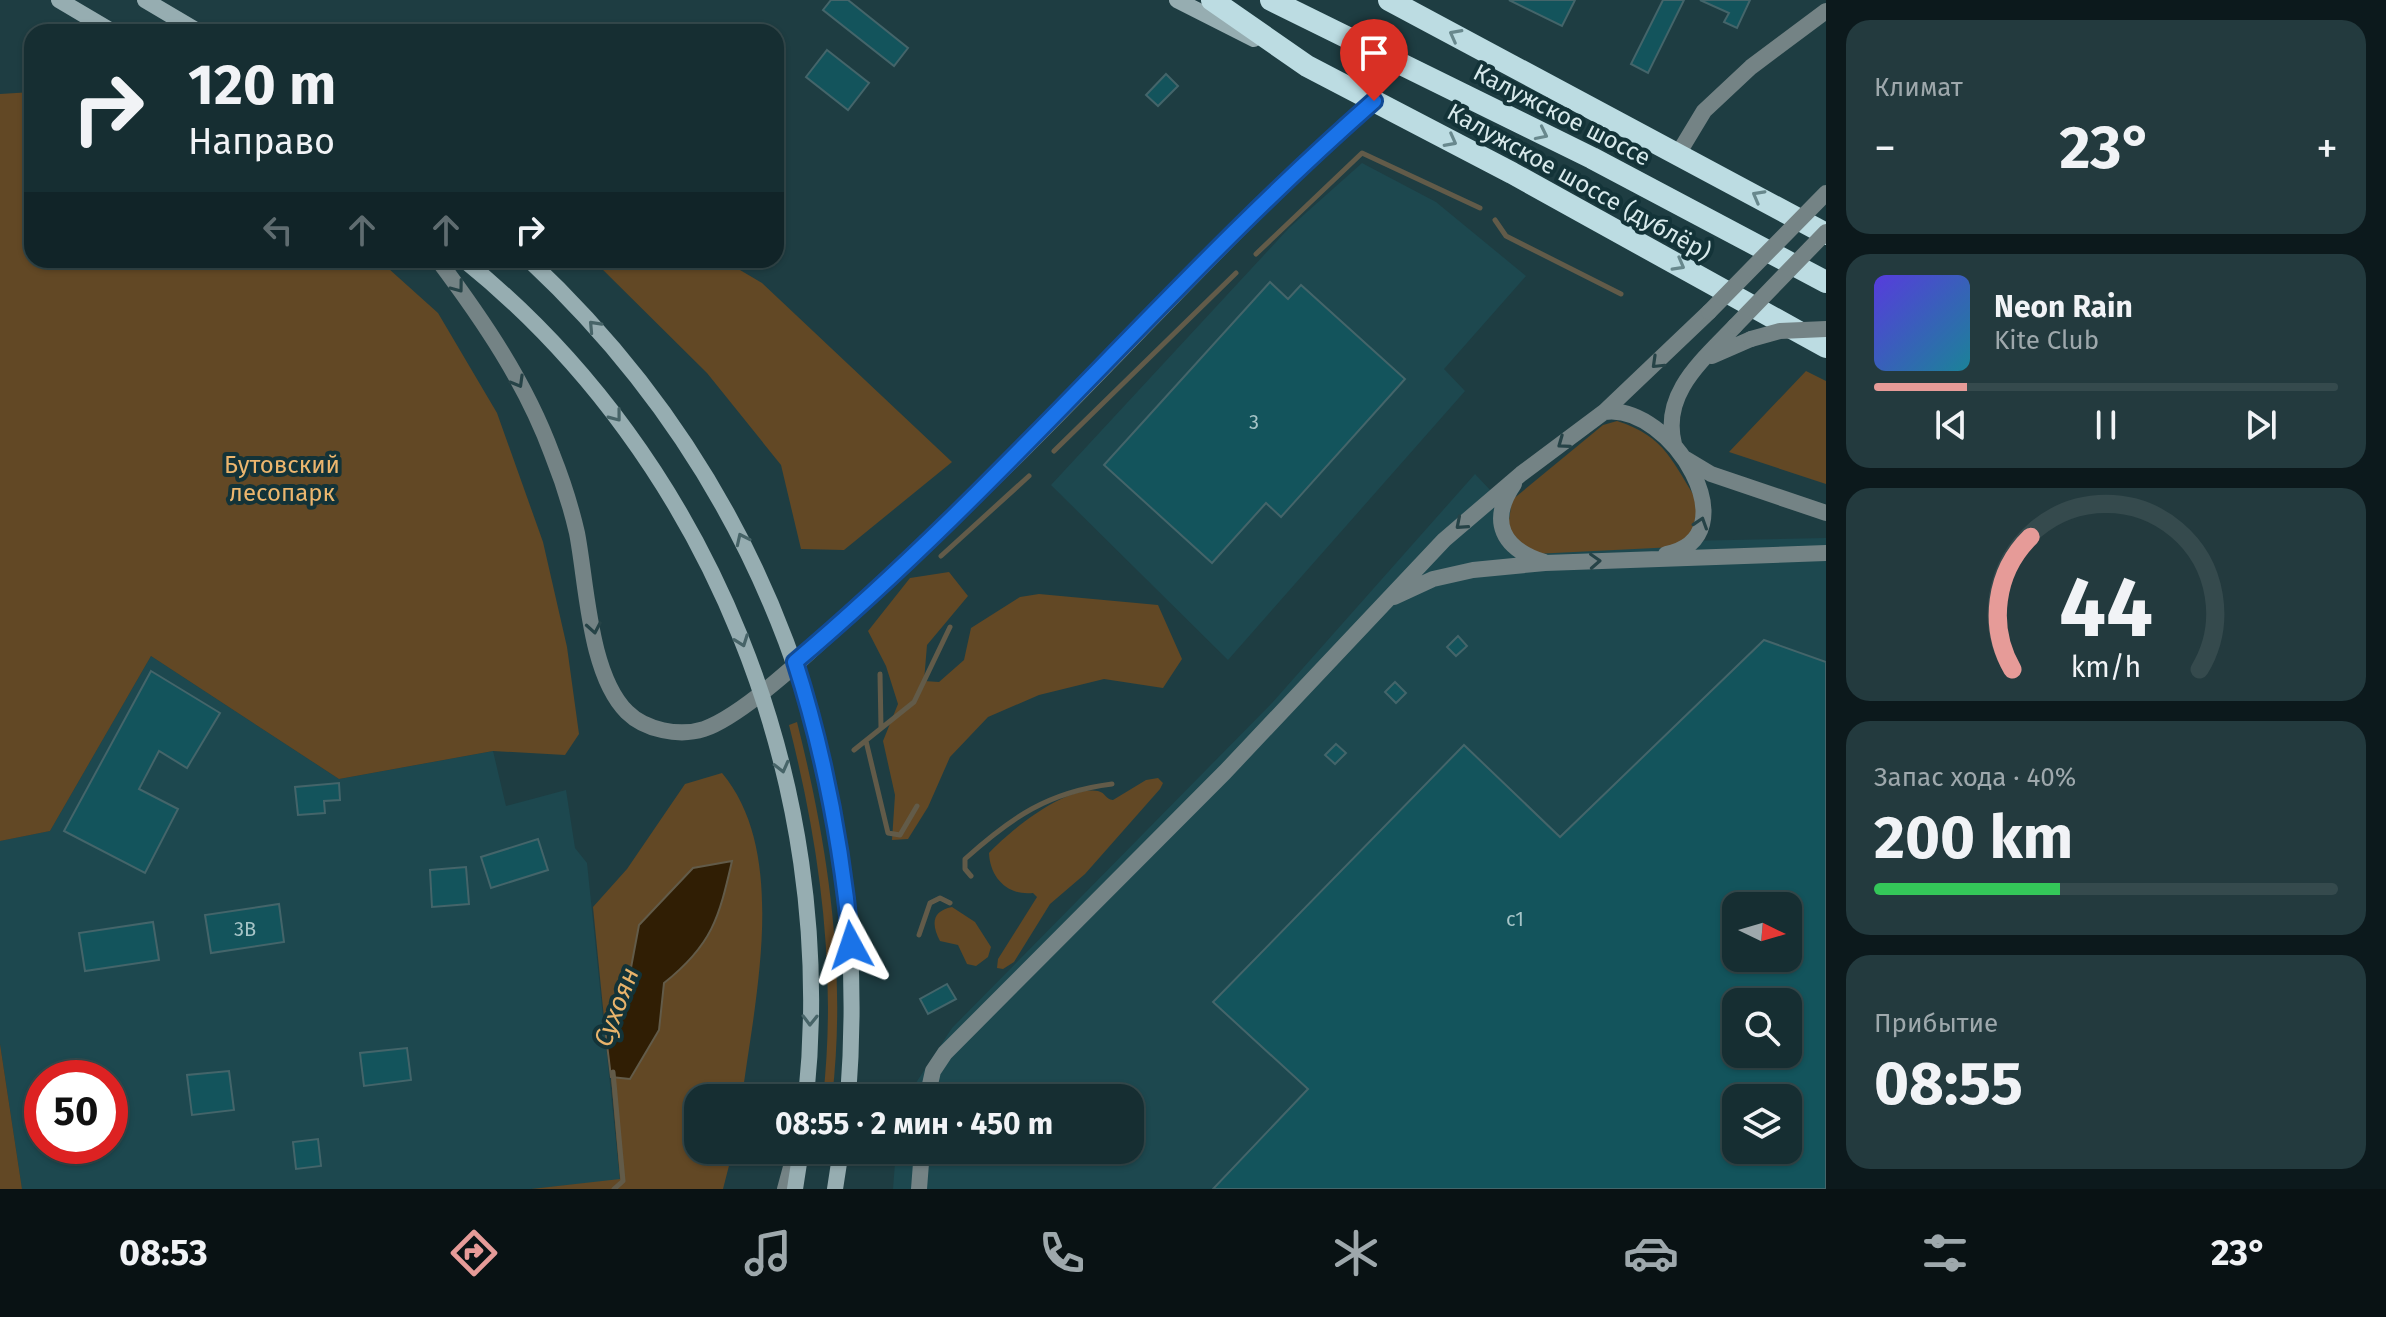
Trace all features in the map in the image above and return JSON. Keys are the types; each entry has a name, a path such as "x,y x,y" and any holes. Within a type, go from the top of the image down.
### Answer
{"highway":[{"path":"1212,0 1307,66"},
{"name":"Калужское шоссе","path":"1271,0 1592,158 1826,282"},
{"name":"Калужское шоссе","path":"1389,0 1826,233"},
{"name":"Калужское шоссе (дублёр)","path":"1307,66 1512,173 1826,347"}],"main road":[{"path":"59,0 100,24"},
{"path":"145,0 186,24"},
{"name":"Калужское шоссе (дублёр)","path":"1177,0 1307,66"},
{"path":"474,268 512,298 570,359 654,468 693,532 732,612 761,692 788,791 803,877 811,997 807,1084"},
{"path":"537,268 600,332 648,389 690,448 730,513 795,662 829,784 844,869 853,1014 849,1084"},
{"path":"795,1189 797,1164"},
{"path":"838,1189 841,1164"}],"street":[{"path":"1678,154 1704,111 1751,67 1826,11"},
{"path":"444,268 479,314 527,397 552,454 576,528 601,667 612,694 643,724 668,731 706,728 761,692 1021,452 1226,242 1374,101"},
{"path":"930,1084 933,1071 945,1053 1225,772 1444,540 1521,474 1604,412 1709,312 1826,193"},
{"path":"1644,558 1689,546 1700,532 1706,511 1678,451 1670,415 1676,395 1700,363 1826,233"},
{"path":"1700,363 1751,339 1780,331 1826,329"},
{"path":"1604,412 1615,410 1648,420 1678,451 1711,474 1826,513"},
{"path":"1521,474 1502,508 1505,539 1522,555 1545,563"},
{"path":"1386,602 1433,579 1473,570 1644,558 1698,559 1826,553"},
{"path":"785,1189 793,1164"},
{"path":"919,1189 921,1164"}],"shaded area":[{"path":"1362,163 1436,202 1526,276 1444,369 1465,391 1228,660 1051,485 1289,228"},
{"path":"1475,474 1541,544 1826,538 1826,1189 893,1189 895,1164 1144,1164 1144,1084 915,1084 952,1028 1272,703"},
{"path":"151,656 339,779 493,751 506,806 566,790 575,848 587,863 620,1180 531,1189 22,1189 0,1044 0,841 50,831"},
{"path":"732,861 723,899 711,929 693,956 664,983 659,1030 630,1079 611,1077 605,1028 624,1005 639,925 693,868"}],"green space":[{"name":"Бутовский лесопарк","path":"24,92 24,268 388,268 438,313 497,413 543,542 567,647 579,734 565,755 493,751 339,779 151,656 50,831 0,841 0,94"},
{"path":"601,268 737,268 762,283 952,462 844,550 801,549 781,465 707,373"},
{"path":"1806,371 1826,381 1826,484 1729,452"},
{"path":"1617,421 1647,435 1667,453 1699,503 1691,536 1675,547 1534,554 1521,547 1508,527 1512,500 1603,425"},
{"path":"949,572 968,596 927,645 924,681 939,682 964,660 971,628 1020,597 1039,594 1158,605 1182,659 1163,688 1104,679 1039,695 988,717 950,757 928,807 908,839 892,840 895,795 883,741 898,704 886,666 868,631 910,578"},
{"path":"797,722 808,768 832,908 837,1003 833,1084 824,1084 828,1004 823,910 809,817 789,725"},
{"path":"722,773 743,806 756,844 761,886 759,974 744,1084 684,1084 684,1164 729,1164 723,1189 531,1189 620,1179 611,1077 630,1078 659,1030 664,983 680,970 711,929 723,899 732,862 639,925 624,1005 605,1028 593,907 627,869 685,784"},
{"path":"1158,778 1163,783 1160,789 1085,874 1050,904 1014,962 1003,969 997,968 998,959 1037,897 1033,893 1016,892 1002,884 993,870 989,853 1024,822 1070,795 1098,791 1113,800 1146,780"},
{"path":"952,907 975,922 991,947 988,957 976,966 967,964 958,945 940,941 937,935 937,915"},
{"path":"0,1044 22,1189 0,1189"}],"building":[{"path":"831,0 848,0 908,48 894,66 823,10"},
{"path":"1509,0 1575,0 1562,26"},
{"path":"1663,0 1684,0 1648,73 1631,64"},
{"path":"1700,0 1750,0 1737,28 1724,22 1729,13"},
{"path":"827,50 869,83 848,110 806,77"},
{"path":"1166,74 1178,86 1158,106 1146,95"},
{"path":"1270,282 1288,299 1301,285 1405,379 1281,517 1266,503 1212,563 1104,465"},
{"path":"1458,636 1467,646 1456,656 1447,647"},
{"path":"1764,640 1826,662 1826,1189 1213,1189 1308,1089 1213,1002 1464,745 1560,837"},
{"path":"151,671 220,713 187,768 159,751 139,789 178,809 145,873 64,831"},
{"path":"1395,682 1406,693 1396,703 1385,692"},
{"path":"1336,744 1346,753 1335,764 1325,755"},
{"path":"339,783 340,800 324,801 325,813 298,815 295,787"},
{"path":"538,839 548,870 491,888 481,857"},
{"path":"466,867 469,904 432,907 430,870"},
{"path":"279,904 284,942 211,953 205,915"},
{"path":"153,922 159,960 85,971 79,933"},
{"path":"947,984 956,999 928,1014 920,999"},
{"path":"407,1048 411,1080 364,1086 360,1053"},
{"path":"229,1071 234,1110 192,1115 187,1075"},
{"path":"318,1139 321,1166 296,1169 293,1142"}],"waterway":[{"path":"1256,254 1362,153 1480,208"},
{"path":"1495,220 1506,236 1621,294"},
{"path":"1054,451 1236,273"},
{"path":"941,556 1029,476"},
{"path":"854,750 914,702 950,627"},
{"path":"880,674 881,728"},
{"path":"866,741 888,833 900,835 917,806"},
{"path":"971,876 965,869 965,859 1015,819 1069,793 1112,784"},
{"path":"919,935 930,903 940,898 950,903"},
{"name":"Сухоян","path":"613,1072 623,1181 614,1189"}],"route":[{"path":"851,945 844,869 829,784 795,662 831,632 1021,452 1226,242 1374,101"}]}
